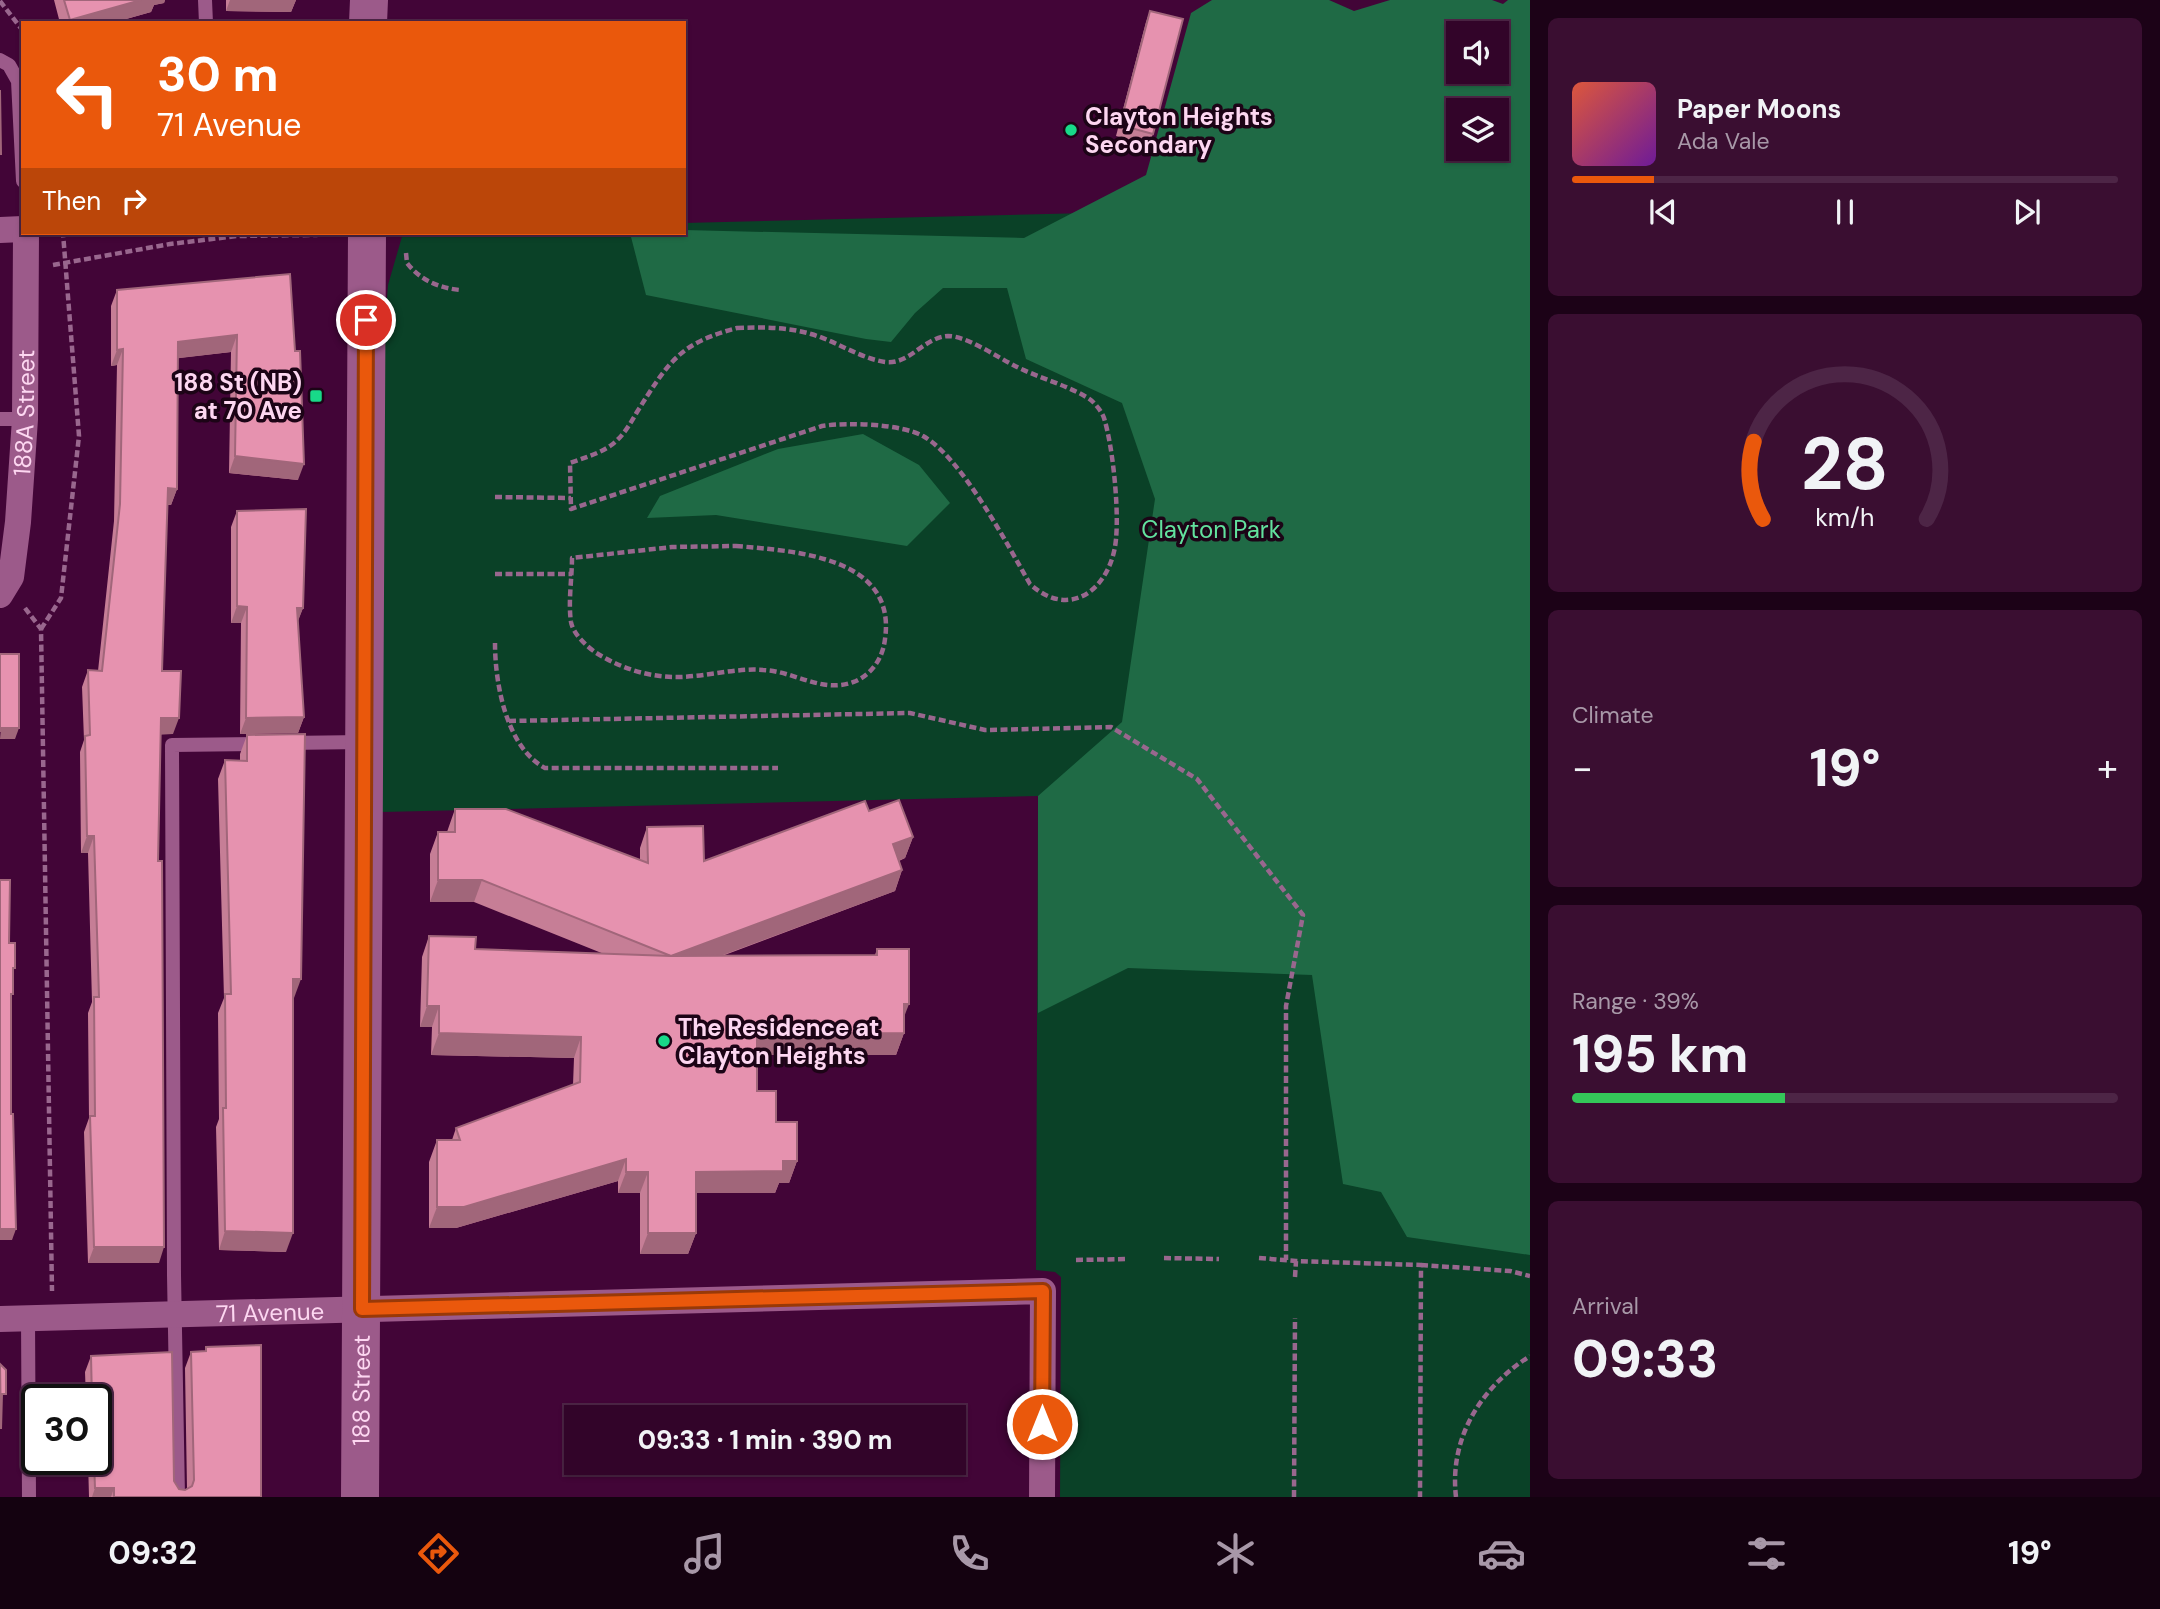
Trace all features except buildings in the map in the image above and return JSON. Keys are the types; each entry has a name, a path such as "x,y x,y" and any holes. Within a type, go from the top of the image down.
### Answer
{"street":[{"path":"369,0 369,21"},
{"path":"0,230 21,231"},
{"name":"188A Street","path":"9,598 15,560 13,419 24,235"},
{"name":"188 Street","path":"360,1497 367,235"},
{"name":"71 Avenue","path":"0,1319 1043,1291 1042,1497"}],"lane":[{"path":"205,0 206,21"},
{"path":"0,60 9,65 18,81 21,141"},
{"path":"178,1497 174,1314 172,745 363,741"},
{"path":"28,1318 29,1497"}],"path":[{"path":"0,1 21,29"},
{"path":"52,1297 41,629 61,598 79,436 63,235"},
{"path":"47,266 170,244 237,236 317,235"},
{"path":"406,253 407,263 424,279 438,287 460,290"},
{"path":"737,328 783,328 811,334 863,356 888,362 904,359 935,340 951,336 960,337 1037,378 1084,396 1097,407 1104,418 1114,479 1118,527 1115,551 1097,585 1084,596 1070,601 1048,597 1030,584 967,482 948,456 934,444 913,432 838,423 806,430 571,509 571,498 570,463 612,445 624,432 675,357 693,343 714,334 737,328"},
{"path":"495,497 571,498"},
{"path":"736,546 814,556 855,572 874,588 882,598 885,641 879,660 869,673 840,685 823,686 766,670 746,669 662,677 631,671 591,650 571,624 572,574 572,558 672,547 736,546"},
{"path":"495,574 572,574"},
{"path":"9,598 41,629"},
{"path":"495,643 495,674 509,721 531,759 545,768 778,768"},
{"path":"509,721 910,713 985,730 1111,727 1191,774 1303,915 1286,1006 1286,1260"},
{"path":"1164,1258 1219,1259"},
{"path":"1259,1258 1421,1265 1510,1271 1530,1276"},
{"path":"1076,1260 1128,1259"},
{"path":"1295,1277 1296,1261"},
{"path":"1420,1497 1421,1265"},
{"path":"1294,1497 1295,1318"},
{"path":"1456,1497 1456,1462 1475,1407 1503,1376 1530,1356"}],"green space":[{"path":"1212,0 1329,0 1354,11 1390,0 1492,0 1503,4 1508,0 1530,0 1530,1255 1407,1237 1381,1192 1343,1184 1312,975 1128,968 1038,1013 1038,796 1122,722 1155,499 1122,403 1026,359 1007,288 943,288 915,313 891,342 866,339 646,295 631,235 686,235 686,230 1024,238 1146,175 1191,13"},
{"name":"Clayton Park","path":"1530,202 1530,1497 1060,1497 1061,1277 1055,1272 1036,1270 1038,796 382,812 384,336 388,285 402,235 686,235 686,223"},
{"path":"863,434 919,465 950,503 907,546 716,515 647,518 660,496 778,449"}],"place":[{"name":"Clayton Heights Secondary","path":"1071,130"},
{"name":"188 St (NB) at 70 Ave","path":"316,396"},
{"name":"The Residence at Clayton Heights","path":"664,1041"}],"route":[{"path":"366,320 362,1309 1043,1291 1042,1424"}]}
